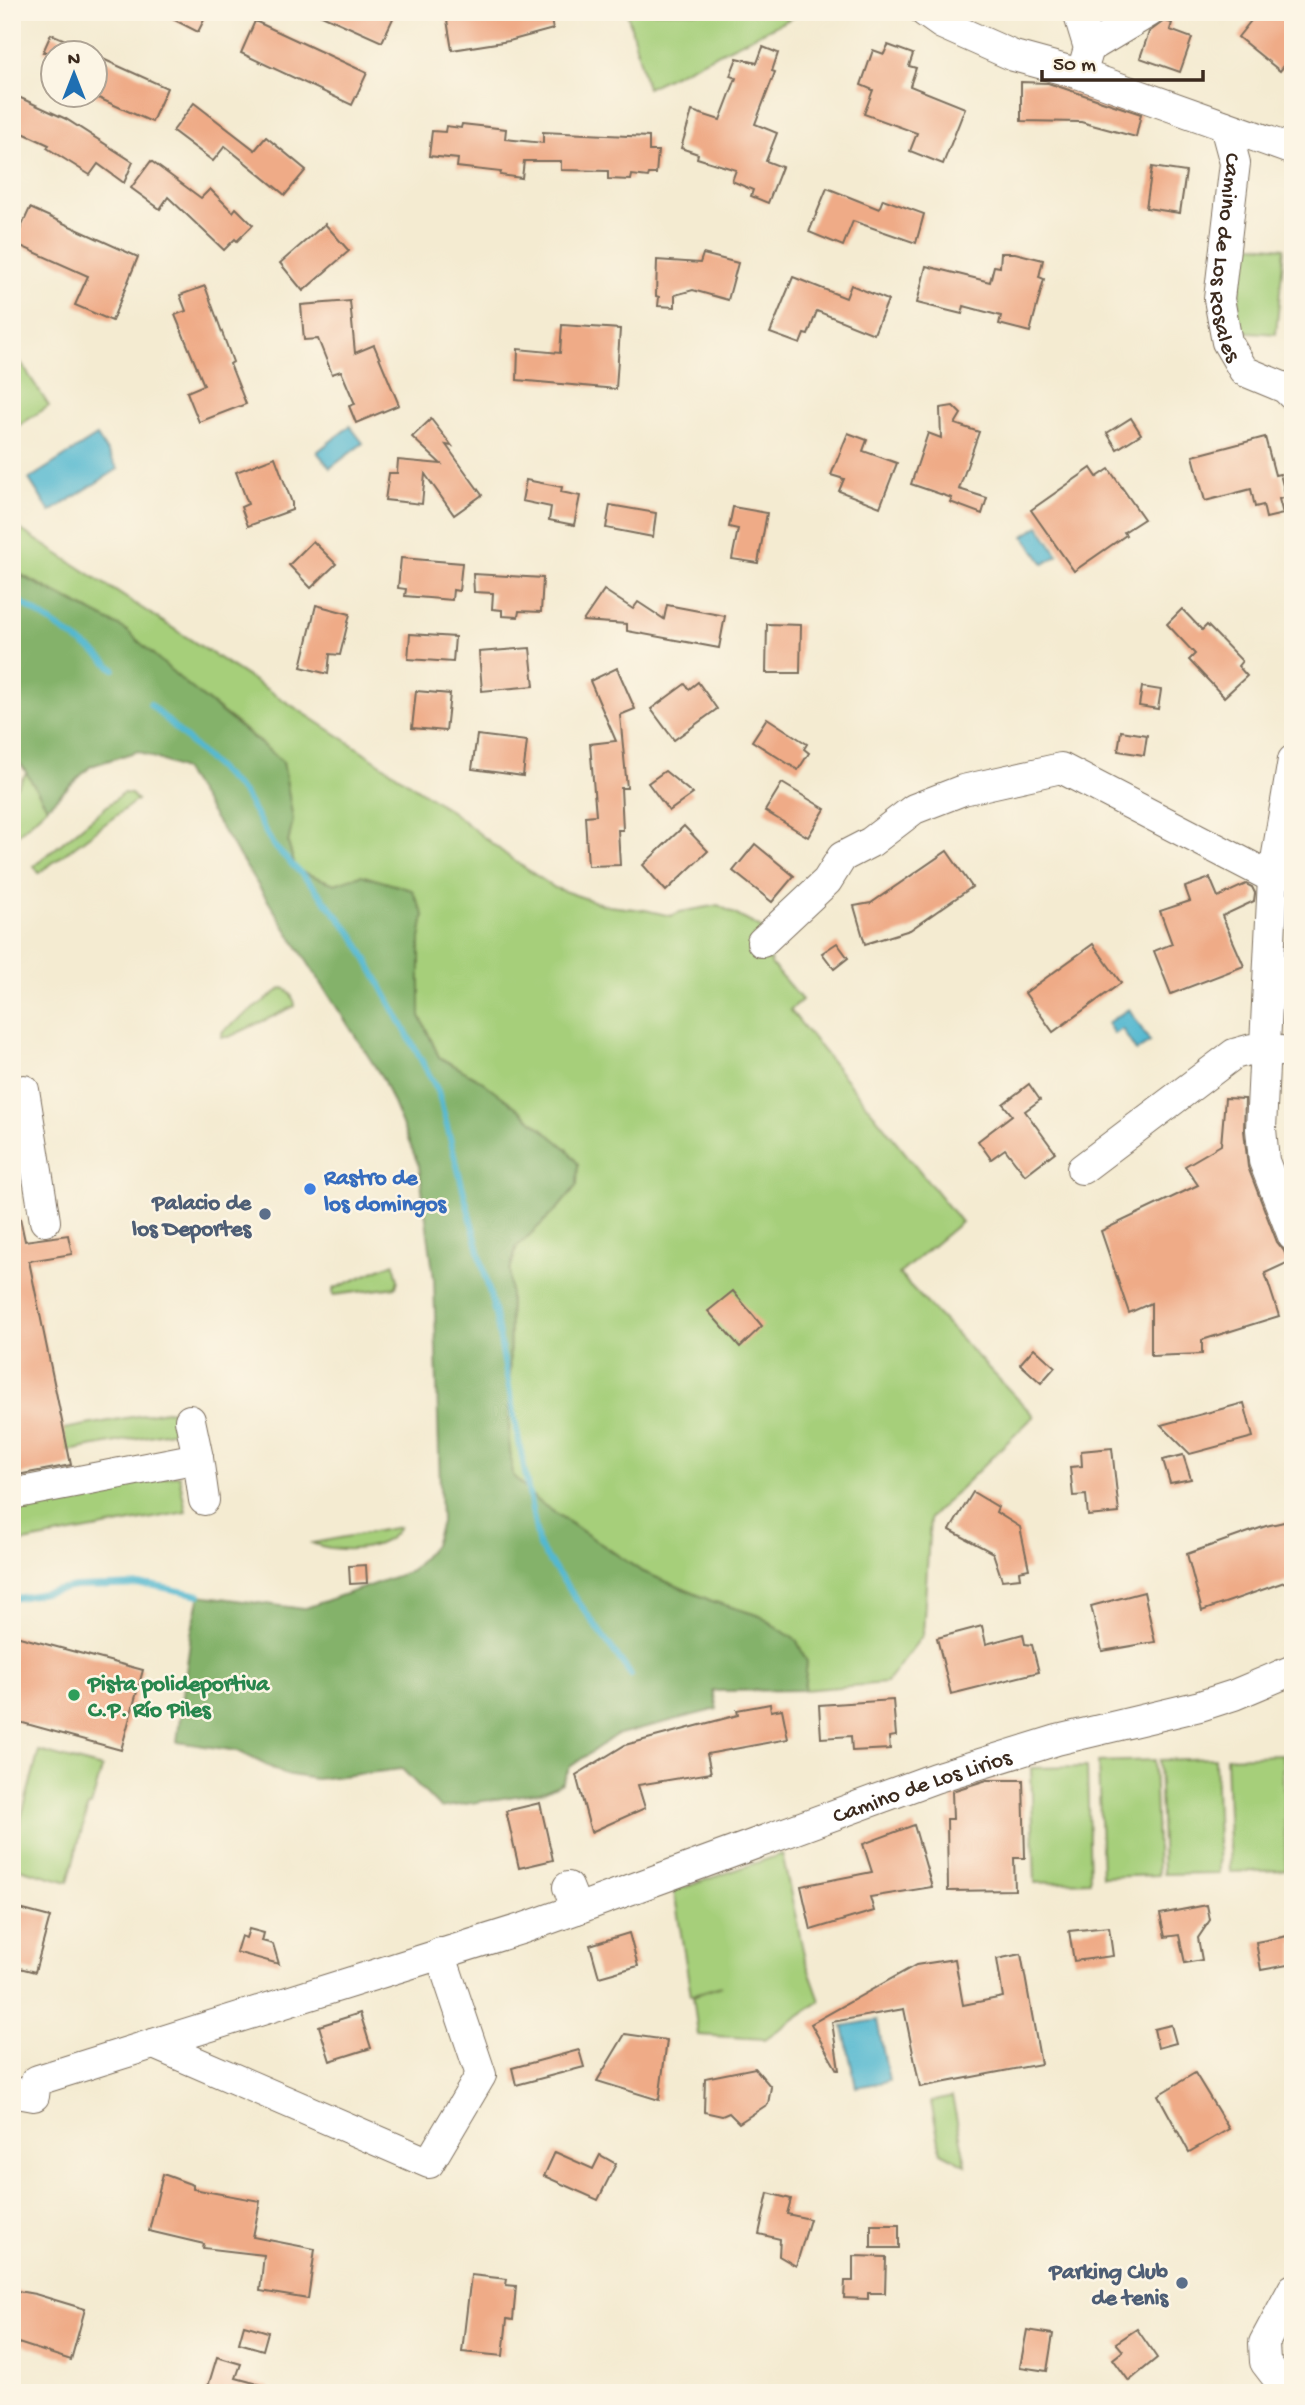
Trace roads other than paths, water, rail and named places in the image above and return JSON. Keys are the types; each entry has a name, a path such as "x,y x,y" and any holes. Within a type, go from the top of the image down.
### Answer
{"street":[{"path":"925,12 942,24 1014,56 1084,61 1225,125 1293,150"},
{"path":"1077,12 1084,61"},
{"path":"1084,61 1149,12"},
{"name":"Camino de Los Rosales","path":"1225,125 1235,163 1219,299 1224,331 1227,342 1244,371 1284,388 1293,396"},
{"path":"1293,760 1273,878 1279,1051 1261,1129 1264,1161 1293,1236"},
{"path":"762,942 827,881 842,857 871,842 914,809 963,790 1061,768 1273,878"},
{"path":"1082,1169 1234,1054 1252,1049 1279,1051"},
{"path":"27,1089 45,1221"},
{"path":"190,1420 204,1500"},
{"path":"12,1494 198,1458"},
{"name":"Camino de Los Lirios","path":"12,2092 34,2096 36,2081 440,1953 573,1898 662,1880 935,1778 1057,1740 1200,1706 1293,1670"},
{"path":"154,2044 429,2163 481,2075 440,1953"},
{"path":"1289,2393 1265,2362 1264,2343 1293,2289"}],"water":[{"path":"350,426 363,443 330,468 317,452"},
{"path":"97,436 118,469 50,512 29,479"},
{"path":"1039,526 1058,555 1044,564 1024,536"},
{"path":"1129,1009 1150,1042 1136,1051 1122,1029 1114,1034 1107,1023"},
{"path":"877,2020 889,2081 856,2087 843,2026"}],"waterway":[{"path":"12,596 96,653 114,669"},
{"path":"150,704 244,794 273,845 313,886 354,936 438,1091 495,1314 539,1547 631,1675"},
{"path":"12,1599 75,1587 150,1585 200,1595"}],"place":[{"name":"Rastro de los domingos","path":"310,1189"},
{"name":"Palacio de los Deportes","path":"265,1214"},
{"name":"Pista polideportiva C.P. Río Piles","path":"74,1695"},
{"name":"Parking Club de tenis","path":"1182,2283"}]}
